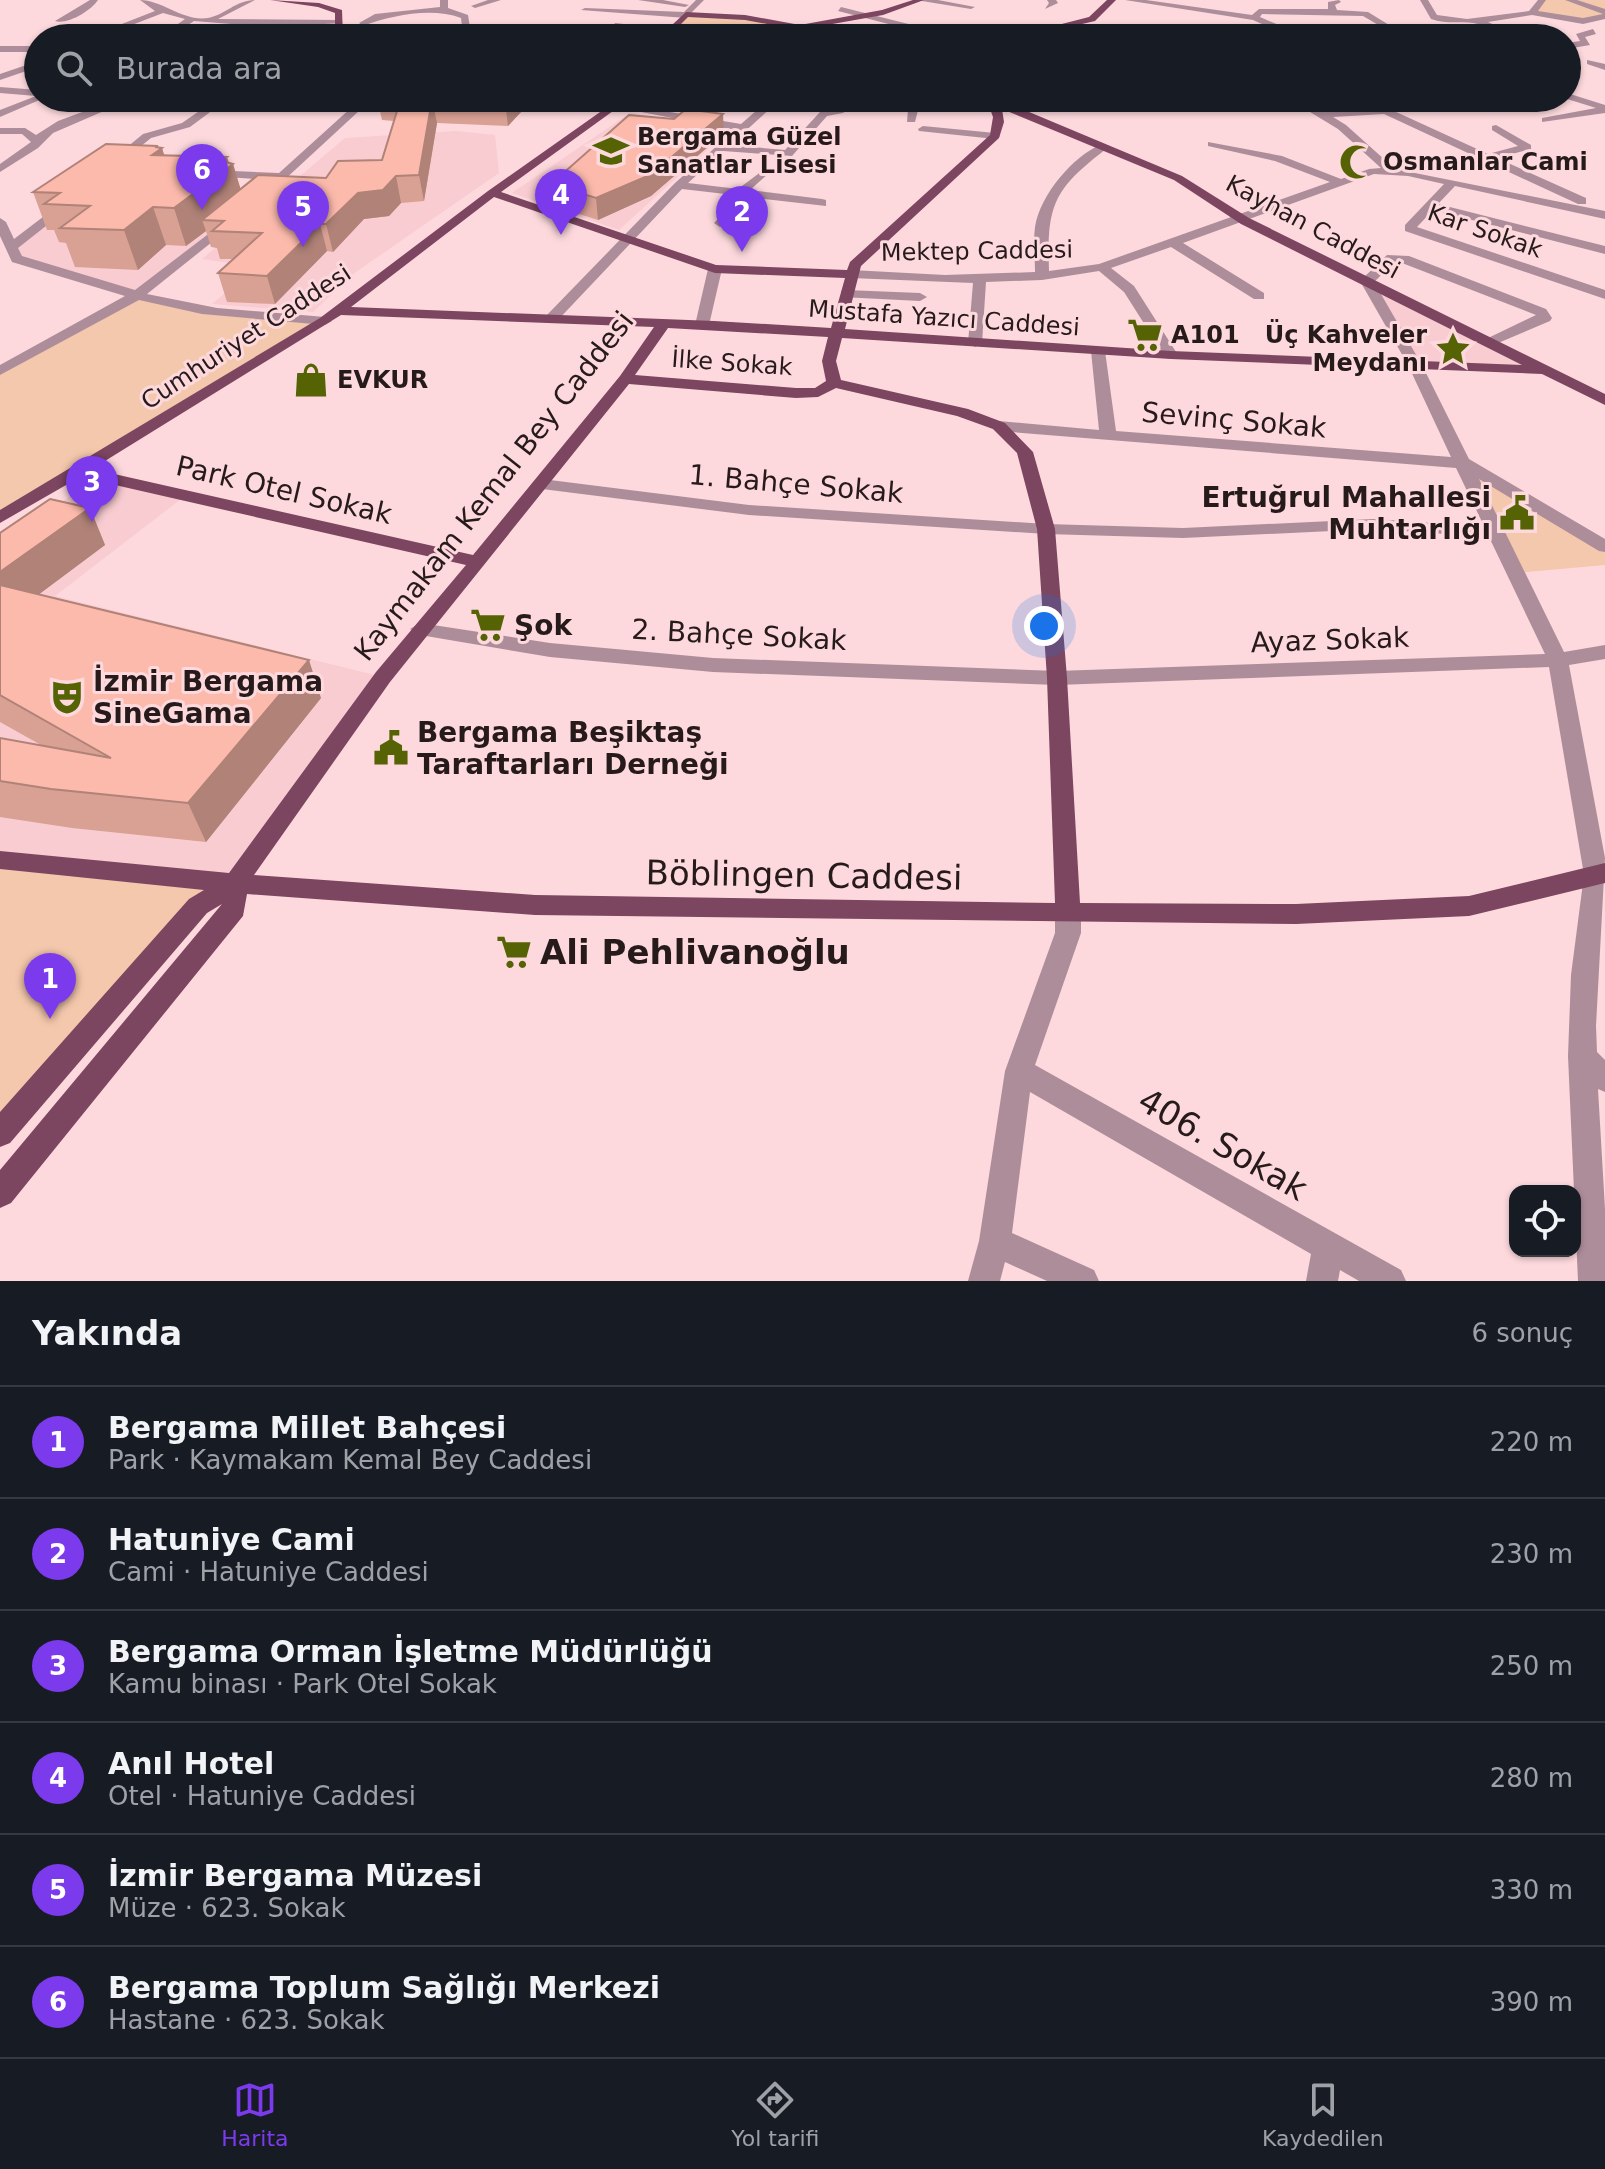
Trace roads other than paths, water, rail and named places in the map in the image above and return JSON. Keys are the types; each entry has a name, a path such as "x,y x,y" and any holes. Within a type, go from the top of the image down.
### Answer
{"main road":[{"path":"274,0 332,8 339,12 338,24"},
{"path":"813,24 888,11 920,0"},
{"path":"1070,24 1092,19 1112,0"},
{"path":"675,24 693,7 783,24"},
{"name":"Cumhuriyet Caddesi","path":"0,518 332,316 492,193 606,112"},
{"path":"997,112 1000,126 995,136 855,265 829,361 834,383 962,412 999,426 1025,452 1046,529 1057,678 1068,913"},
{"name":"Kayhan Caddesi","path":"1022,112 1178,178 1238,217 1605,400"},
{"path":"492,193 627,236 715,269 851,274"},
{"name":"Mustafa Yazıcı Caddesi","path":"332,316 664,323 836,331 1171,355 1547,370"},
{"name":"Kaymakam Kemal Bey Caddesi","path":"0,1133 198,906 235,883 330,748 420,629 542,484 625,379 664,323"},
{"name":"İlke Sokak","path":"625,379 796,393 818,392 834,383"},
{"name":"Park Otel Sokak","path":"76,471 479,562"},
{"name":"Böblingen Caddesi","path":"0,860 235,883 535,905 1068,913 1296,914 1469,906 1600,874"},
{"name":"Kaymakam Kemal Bey Caddesi","path":"0,1193 234,909 235,883"}],"street":[{"path":"59,21 90,6 94,0"},
{"path":"144,0 162,11 193,18 269,24"},
{"path":"208,20 251,0"},
{"path":"475,6 497,0"},
{"path":"593,0 583,12 693,7"},
{"path":"642,0 693,7"},
{"path":"920,0 971,7"},
{"path":"1129,0 1255,18 1268,24"},
{"path":"1333,12 1331,4 1345,0"},
{"path":"1424,0 1437,19 1477,21 1532,13 1583,21 1605,14"},
{"path":"1532,13 1542,0"},
{"path":"1569,0 1605,14"},
{"path":"363,23 375,17 444,4 465,17 466,24"},
{"path":"847,5 861,16 894,24"},
{"path":"824,22 847,5 888,11"},
{"path":"127,24 162,11"},
{"path":"1255,18 1259,11 1333,12 1365,14 1383,24"},
{"path":"184,24 193,18"},
{"path":"1477,21 1484,24"},
{"path":"1581,35 1593,32"},
{"path":"0,49 24,49"},
{"path":"1590,62 1605,67"},
{"path":"0,77 24,69"},
{"path":"0,90 24,93"},
{"path":"1581,101 1605,109"},
{"path":"0,114 24,102"},
{"path":"1546,120 1605,109"},
{"path":"0,169 34,146 36,140 51,129 93,112"},
{"path":"132,169 109,168 147,136 186,125 204,112"},
{"path":"258,198 353,112"},
{"path":"671,112 744,128"},
{"path":"551,319 627,236 762,112"},
{"path":"723,148 788,154 824,114 834,112"},
{"path":"911,120 912,112"},
{"path":"1318,112 1373,152 1390,170 1605,215"},
{"path":"1323,115 1370,112"},
{"path":"1387,112 1583,202 1577,209"},
{"path":"1484,158 1527,147 1496,128"},
{"path":"923,129 995,136"},
{"path":"0,131 25,131 36,140"},
{"path":"1212,144 1278,158 1339,182"},
{"path":"1042,276 1042,220 1073,171 1102,147"},
{"name":"Mektep Caddesi","path":"851,274 1042,276 1102,267 1339,182 1373,171 1390,170"},
{"path":"193,172 282,177"},
{"path":"739,194 762,174"},
{"name":"Kar Sokak","path":"1452,183 1409,228 1605,295"},
{"path":"679,185 822,203"},
{"path":"720,223 743,201 739,194"},
{"path":"13,246 74,200"},
{"path":"1431,206 1605,250"},
{"path":"0,371 137,295 234,219"},
{"path":"0,222 17,259 79,275 137,295 201,310 332,316"},
{"path":"1171,241 1259,296"},
{"path":"1491,342 1545,318 1541,312 1404,259 1392,258 1367,281 1415,365 1558,660 1600,874 1591,902 1582,1056 1594,1281"},
{"path":"1102,267 1129,289 1171,355"},
{"path":"702,325 715,269"},
{"path":"975,343 980,277"},
{"path":"846,294 920,297"},
{"path":"1098,351 1108,435"},
{"name":"Sevinç Sokak","path":"999,426 1464,463"},
{"path":"1464,463 1605,547"},
{"name":"1. Bahçe Sokak","path":"542,484 749,510 1046,529 1183,533 1373,524 1497,532"},
{"name":"2. Bahçe Sokak","path":"420,629 550,650 713,665 1057,678"},
{"name":"Ayaz Sokak","path":"1057,678 1558,660 1605,652"},
{"path":"984,1281 995,1241 1019,1071 1068,933 1068,913"},
{"path":"1582,1056 1605,1079"},
{"name":"406. Sokak","path":"1019,1071 1390,1281"},
{"path":"995,1241 1083,1281"},
{"path":"1322,1281 1328,1248"}],"place":[{"name":"Bergama Güzel Sanatlar Lisesi","path":"611,151"},
{"name":"Osmanlar Cami","path":"1357,162"},
{"name":"Bergama Toplum Sağlığı Merkezi","path":"202,210"},
{"name":"Anıl Hotel","path":"561,235"},
{"name":"İzmir Bergama Müzesi","path":"303,247"},
{"name":"Hatuniye Cami","path":"742,252"},
{"name":"A101","path":"1145,335"},
{"name":"Üç Kahveler Meydanı","path":"1453,349"},
{"name":"EVKUR","path":"311,380"},
{"name":"Ertuğrul Mahallesi Muhtarlığı","path":"1517,513"},
{"name":"Bergama Orman İşletme Müdürlüğü","path":"92,522"},
{"name":"Şok","path":"488,625"},
{"name":"İzmir Bergama SineGama","path":"67,697"},
{"name":"Bergama Beşiktaş Taraftarları Derneği","path":"391,748"},
{"name":"Ali Pehlivanoğlu","path":"514,952"},
{"name":"Bergama Millet Bahçesi","path":"50,1019"}]}
